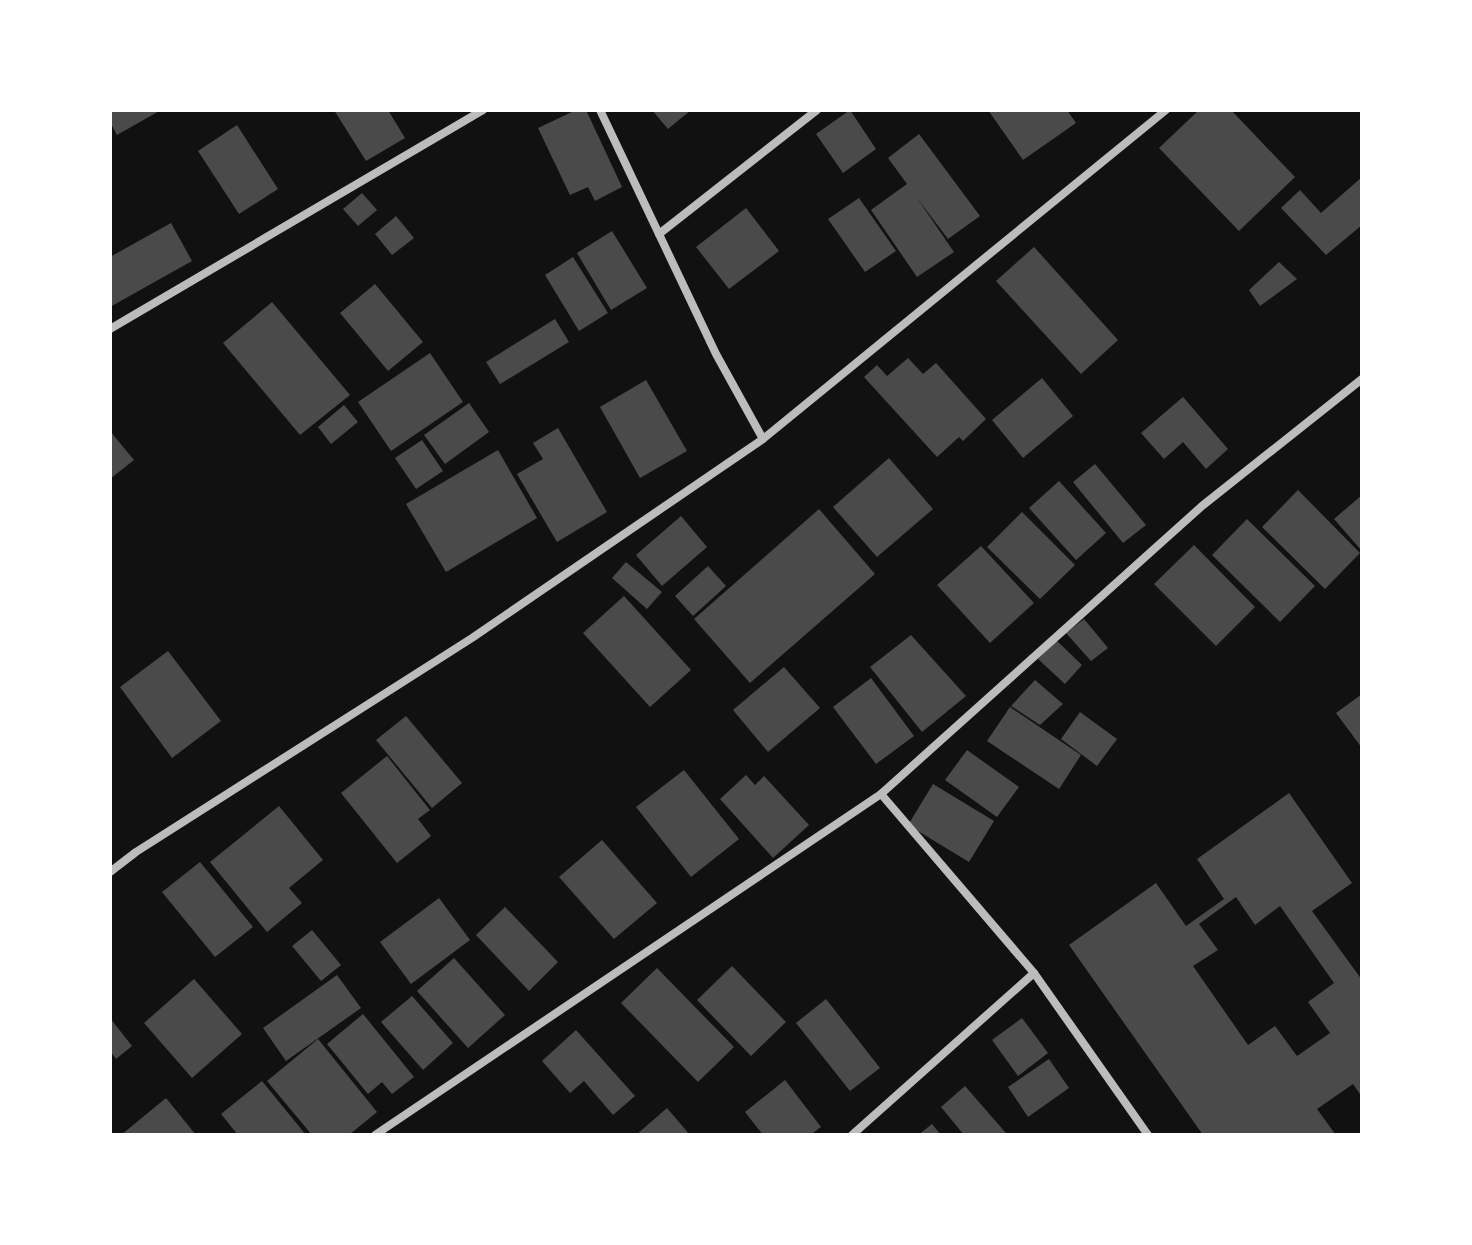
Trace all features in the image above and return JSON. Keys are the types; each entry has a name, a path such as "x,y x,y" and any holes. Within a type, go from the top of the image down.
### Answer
{"street":[{"path":"110,329 483,110"},
{"path":"600,110 716,354 763,439"},
{"path":"659,234 817,110"},
{"path":"110,872 136,852 472,638 763,439 1166,110"},
{"path":"375,1135 881,794 1202,506 1362,379"},
{"path":"881,794 1034,973 1148,1135"},
{"path":"852,1135 1034,973"}],"building":[{"path":"110,110 161,110 117,135 110,122"},
{"path":"334,110 388,110 405,138 366,161"},
{"path":"576,110 586,110 622,187 595,201 588,187 570,195 538,128"},
{"path":"652,110 691,110 668,129"},
{"path":"850,110 876,149 843,173 816,134"},
{"path":"988,110 1067,110 1076,123 1023,160"},
{"path":"1199,110 1231,110 1295,177 1239,231 1159,148"},
{"path":"237,125 278,189 239,214 198,151"},
{"path":"919,134 980,216 948,239 917,198 954,252 917,277 871,210 907,184 888,158"},
{"path":"1362,177 1362,225 1326,255 1281,208 1300,190 1321,213"},
{"path":"362,193 377,210 358,226 343,209"},
{"path":"859,198 896,251 865,272 828,219"},
{"path":"746,208 779,251 729,289 696,247"},
{"path":"396,216 414,238 392,255 375,234"},
{"path":"171,223 192,261 110,307 110,257"},
{"path":"612,231 647,288 611,310 577,253"},
{"path":"1034,247 1118,340 1081,374 996,281"},
{"path":"573,257 608,313 579,331 545,275"},
{"path":"1279,262 1297,279 1260,306 1249,290"},
{"path":"375,284 423,342 388,371 340,313"},
{"path":"272,302 350,395 300,435 223,343"},
{"path":"555,319 569,342 500,384 486,362"},
{"path":"430,353 463,402 391,451 358,402"},
{"path":"908,358 923,374 936,363 986,419 963,441 959,437 937,457 864,377 877,365 887,376"},
{"path":"1042,378 1073,416 1023,458 992,420"},
{"path":"646,380 687,451 640,478 600,407"},
{"path":"1183,397 1228,449 1206,469 1183,442 1164,459 1141,433"},
{"path":"469,403 489,432 445,464 424,435"},
{"path":"344,405 358,422 331,444 318,427"},
{"path":"558,428 607,512 557,542 517,474 543,459 533,443"},
{"path":"110,431 134,460 110,479"},
{"path":"422,440 443,471 416,489 395,458"},
{"path":"498,450 537,518 446,572 406,504"},
{"path":"889,458 933,509 877,557 833,507"},
{"path":"1095,464 1146,525 1123,543 1073,482"},
{"path":"1059,481 1106,533 1076,560 1029,508"},
{"path":"1298,490 1360,553 1325,589 1262,527"},
{"path":"1362,495 1362,551 1334,519"},
{"path":"819,509 875,574 750,683 694,619"},
{"path":"1022,512 1075,565 1040,599 987,547"},
{"path":"681,516 707,547 662,586 636,555"},
{"path":"1247,519 1315,586 1280,622 1212,555"},
{"path":"1194,545 1255,607 1216,646 1154,584"},
{"path":"981,546 1034,603 990,643 937,585"},
{"path":"626,562 662,592 647,609 612,578"},
{"path":"708,566 726,586 693,616 675,596"},
{"path":"624,596 691,670 650,707 583,633"},
{"path":"1084,619 1108,648 1091,661 1066,633"},
{"path":"911,635 966,696 922,732 870,667"},
{"path":"1056,640 1082,665 1065,684 1038,659"},
{"path":"168,651 221,721 172,758 120,687"},
{"path":"784,667 820,708 768,752 733,710"},
{"path":"871,678 914,736 876,764 833,707"},
{"path":"1035,680 1063,704 1040,725 1011,706"},
{"path":"1362,694 1362,748 1336,713"},
{"path":"1010,707 1081,755 1059,789 987,741"},
{"path":"1080,712 1117,739 1097,766 1061,739"},
{"path":"406,716 462,783 432,808 376,740"},
{"path":"967,750 1019,787 997,817 945,780"},
{"path":"387,756 430,810 418,819 431,836 397,863 341,793"},
{"path":"684,770 739,839 691,877 636,807"},
{"path":"746,775 755,785 764,776 809,825 773,858 720,799"},
{"path":"933,784 994,821 969,862 908,825"},
{"path":"1289,793 1352,883 1312,911 1362,980 1362,1097 1353,1084 1317,1109 1336,1135 1203,1135 1069,945 1156,883 1186,926 1224,899 1197,859","holes":["1236,897 1255,925 1280,906 1334,983 1308,1002 1330,1033 1297,1056 1275,1026 1248,1045 1193,966 1218,950 1199,924"]},
{"path":"279,806 323,860 289,888 302,903 267,932 210,862"},
{"path":"602,840 657,903 614,939 559,877"},
{"path":"200,862 253,927 215,957 162,892"},
{"path":"439,898 470,940 411,984 380,942"},
{"path":"505,907 558,962 529,991 476,935"},
{"path":"312,930 341,965 321,981 292,946"},
{"path":"454,958 505,1015 468,1048 417,991"},
{"path":"732,966 786,1022 751,1056 697,1000"},
{"path":"657,968 734,1047 698,1082 621,1003"},
{"path":"337,975 361,1008 286,1061 263,1028"},
{"path":"194,979 242,1034 192,1078 144,1023"},
{"path":"412,996 453,1043 423,1070 381,1022"},
{"path":"826,999 880,1068 850,1091 796,1023"},
{"path":"363,1014 414,1077 392,1094 382,1082 368,1094 327,1044"},
{"path":"110,1018 132,1046 116,1059 110,1051"},
{"path":"1022,1018 1048,1053 1018,1076 992,1040"},
{"path":"576,1030 635,1096 613,1115 584,1081 570,1093 542,1061"},
{"path":"318,1039 377,1112 349,1135 312,1135 267,1081"},
{"path":"1049,1059 1069,1088 1028,1117 1008,1087"},
{"path":"785,1080 821,1127 810,1135 763,1135 745,1112"},
{"path":"262,1081 306,1135 238,1135 221,1114"},
{"path":"965,1086 1008,1135 964,1135 941,1107"},
{"path":"166,1098 196,1135 121,1135"},
{"path":"667,1108 690,1135 636,1135"},
{"path":"932,1124 941,1135 918,1135"}]}
